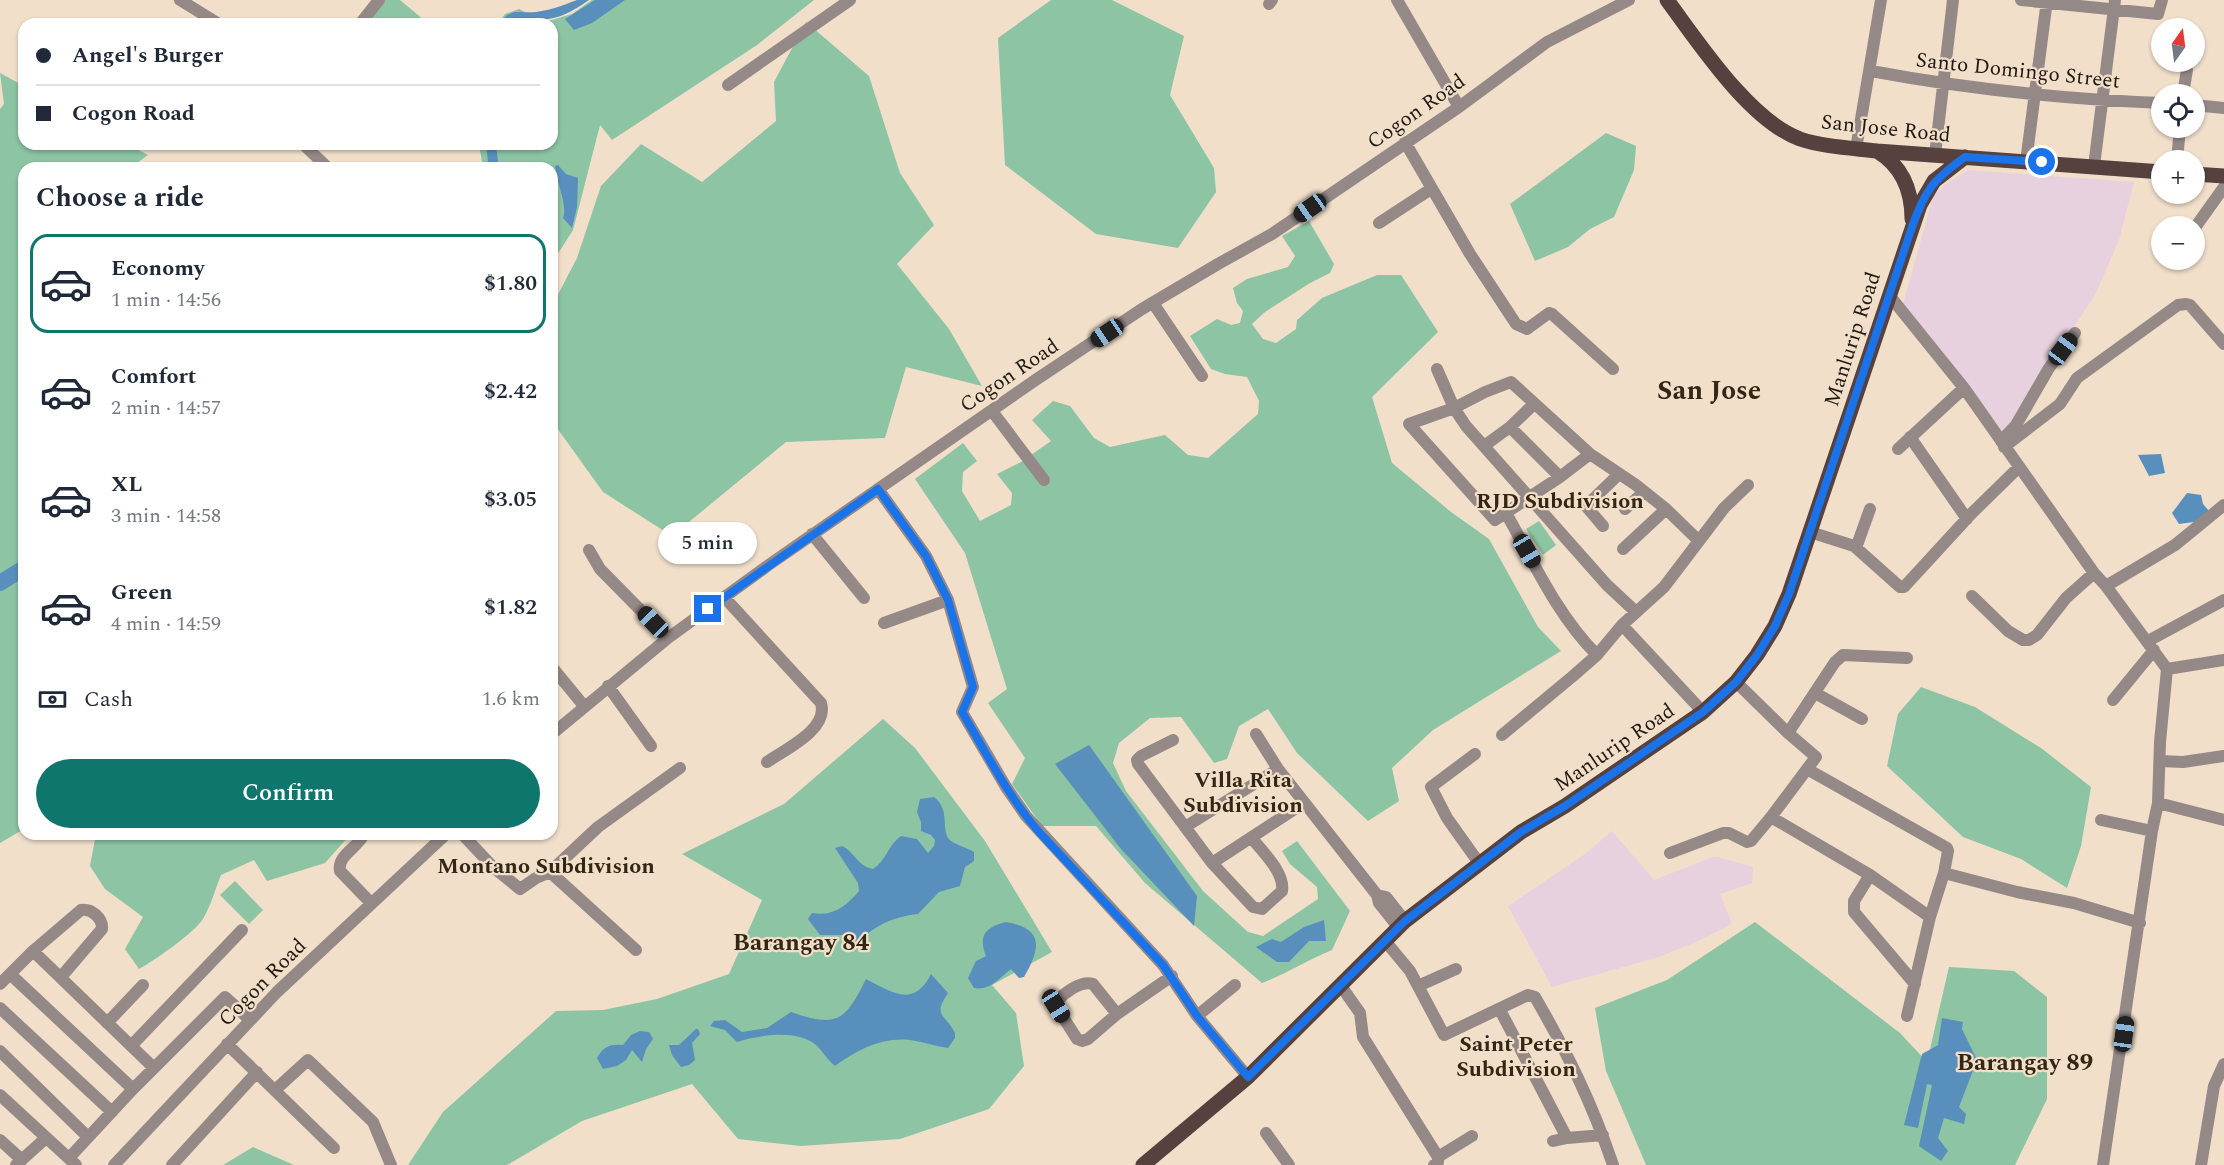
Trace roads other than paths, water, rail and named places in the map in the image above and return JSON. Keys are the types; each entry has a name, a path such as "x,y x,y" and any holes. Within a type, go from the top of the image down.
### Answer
{"main road":[{"name":"San Jose Road","path":"1667,0 1741,94 1767,120 1801,139 1837,147 1877,151 2151,171"},
{"name":"Manlurip Road","path":"1877,151 1894,164 1905,180 1912,205 1912,227"},
{"name":"Manlurip Road","path":"1143,1165 1248,1077 1402,925 1521,832 1565,806 1703,712 1736,682 1757,655 1775,626 1789,594 1920,205 1934,181 1965,157"},
{"path":"2205,175 2224,176"}],"street":[{"path":"180,0 209,18"},
{"path":"365,18 379,0"},
{"path":"728,85 850,0"},
{"path":"1397,0 1459,107"},
{"name":"Cogon Road","path":"558,729 668,638 724,597 992,411 1153,303 1272,234 1459,107 1547,42 1629,0"},
{"path":"1856,149 1881,0"},
{"path":"1935,155 1953,0"},
{"path":"2021,0 2114,5 2158,14 2162,0"},
{"path":"2026,162 2047,1"},
{"path":"2094,166 2114,5"},
{"name":"Santo Domingo Street","path":"1870,71 1944,85 2102,101 2151,103"},
{"path":"2205,106 2224,108"},
{"path":"1405,142 1431,189 1516,324 1527,329 1549,313 1552,314 1613,369"},
{"path":"309,150 322,162"},
{"path":"2204,216 2224,188"},
{"path":"1379,223 1431,189"},
{"path":"1889,296 1964,387 2018,468 2167,669 2157,803 2103,1165"},
{"path":"1153,303 1202,376"},
{"path":"2002,444 2060,404 2077,378 2178,305 2190,305 2224,344"},
{"path":"2002,444 2016,425 2049,368 2075,333"},
{"path":"1437,369 1454,408 1466,426 1607,585 1636,612"},
{"path":"1590,454 1495,520 1409,424 1454,408 1507,382 1514,384 1590,454 1666,509 1698,540"},
{"path":"1898,449 1964,387"},
{"path":"1484,446 1510,427 1534,404"},
{"path":"992,411 1044,480"},
{"path":"1510,427 1560,477"},
{"path":"1910,437 1967,519"},
{"path":"1810,532 1856,548 1900,587 1904,587 2018,468"},
{"path":"1603,526 1586,506 1619,474"},
{"path":"1502,735 1597,655 1622,625 1664,587 1724,508 1748,485"},
{"path":"878,489 926,556 948,600 972,680 972,693 963,706 962,712 1006,787 1026,816 1172,976 1197,1016 1248,1077"},
{"path":"1625,509 1644,492"},
{"path":"2106,586 2175,545 2224,505"},
{"path":"1623,549 1666,509"},
{"path":"1856,548 1870,509"},
{"path":"1506,513 1559,608 1580,638 1597,655"},
{"path":"812,534 864,598"},
{"path":"588,550 600,569 668,638"},
{"path":"1972,596 2007,631 2023,640 2029,640 2037,635 2066,598 2094,573"},
{"path":"724,597 820,703 823,711 819,723 813,730 767,762"},
{"path":"884,623 948,600"},
{"path":"2113,700 2151,646 2224,600"},
{"path":"1622,625 1703,712"},
{"path":"1788,733 1835,662 1843,655 1907,658"},
{"path":"2167,669 2224,660"},
{"path":"558,674 584,706"},
{"path":"1670,853 1723,833 1749,842 1771,817 1816,757 1736,682"},
{"path":"608,686 651,746"},
{"path":"1815,693 1862,719"},
{"path":"1256,734 1278,769 1377,895 1379,903 1402,925"},
{"path":"1173,740 1141,756 1137,760 1138,764 1212,863 1253,907 1262,909 1282,891 1283,887 1278,871 1252,838"},
{"path":"1475,754 1431,787 1447,818 1479,863"},
{"path":"2160,761 2183,762 2224,756"},
{"path":"468,840 493,867 520,889 550,872 598,827 680,768"},
{"path":"1185,827 1278,769"},
{"path":"1807,769 1944,846 1948,851 1907,1016"},
{"path":"1212,863 1304,803"},
{"path":"2157,803 2224,820"},
{"path":"1771,817 1870,875 1930,917"},
{"path":"2102,820 2152,831"},
{"path":"360,840 342,858 339,866 340,871 371,903"},
{"name":"Cogon Road","path":"114,1165 250,1020 439,840"},
{"path":"550,872 636,950"},
{"path":"1944,873 2017,892 2074,903 2140,923"},
{"path":"1870,875 1854,900 1854,912 1915,984"},
{"path":"0,984 33,951 81,910 88,910 98,917 102,928 61,977"},
{"path":"131,1046 242,930"},
{"path":"1386,942 1410,971 1444,1035 1528,995 1535,997 1567,1052 1586,1092 1613,1165"},
{"path":"33,951 154,1068"},
{"path":"1418,986 1456,969"},
{"path":"10,974 133,1089"},
{"path":"1117,1014 1089,982 1082,983 1056,1002 1056,1006 1077,1039 1082,1041 1088,1039 1117,1014 1172,976"},
{"path":"107,1023 143,985"},
{"path":"1197,1016 1235,985"},
{"path":"1341,986 1360,1013 1363,1036 1436,1161 1472,1136"},
{"path":"0,1095 73,1162 88,1137 225,997 250,1020"},
{"path":"0,1008 112,1112"},
{"path":"1500,1010 1567,1138"},
{"path":"227,1044 334,1148"},
{"path":"0,1051 88,1137"},
{"path":"275,1090 308,1060 373,1122 391,1165"},
{"path":"2201,1165 2214,1086 2224,1064"},
{"path":"172,1165 257,1072"},
{"path":"1266,1132 1288,1165"},
{"path":"1553,1141 1603,1135"},
{"path":"0,1140 19,1162 46,1138"}],"water":[{"path":"577,0 589,0 553,18 504,18 516,12 542,11"},
{"path":"595,0 625,0 592,23 574,30 565,19"},
{"path":"487,150 497,150 498,162 488,162"},
{"path":"558,165 566,174 578,178 577,207 572,228 563,218 564,207 558,180"},
{"path":"2161,454 2165,473 2149,476 2138,455"},
{"path":"2187,493 2201,495 2203,504 2210,512 2201,521 2179,524 2172,513"},
{"path":"1089,745 1197,896 1194,926 1121,849 1055,764"},
{"path":"934,797 943,809 948,837 951,841 974,852 974,861 965,867 960,886 939,892 918,914 884,923 857,944 843,935 820,935 808,919 812,913 833,912 859,891 858,883 835,848 842,846 863,865 873,869 901,836 917,839 928,853 934,846 935,840 931,835 921,831 921,822 917,812 920,799"},
{"path":"1324,920 1326,941 1309,941 1289,962 1277,962 1256,947 1272,939 1281,942 1304,927"},
{"path":"1006,922 1019,925 1033,935 1036,949 1029,967 1024,977 1019,978 1011,969 990,986 974,988 968,978 976,961 986,956 983,943 985,933"},
{"path":"931,974 948,993 941,1011 955,1033 955,1038 948,1048 910,1040 890,1041 861,1050 835,1066 816,1045 799,1037 778,1035 737,1042 725,1030 710,1026 714,1021 725,1020 742,1032 767,1028 791,1012 819,1020 838,1018 852,1005 866,979 894,993 910,994 924,985"},
{"path":"1942,1018 1963,1022 1962,1029 1977,1060 1959,1107 1966,1114 1964,1124 1944,1118 1938,1138 1948,1151 1941,1161 1919,1146 1932,1085 1927,1084 1918,1128 1904,1125 1922,1054 1938,1045"},
{"path":"696,1029 700,1034 692,1043 695,1060 681,1067 672,1055 669,1045 679,1045"},
{"path":"640,1031 649,1032 653,1039 646,1049 642,1062 632,1050 626,1060 617,1066 603,1069 597,1058 602,1051 611,1046 623,1045 631,1035"}],"waterway":[{"path":"0,583 18,572"}],"district":[{"name":"San Jose","path":"1709,390"},
{"name":"RJD Subdivision","path":"1560,500"},
{"name":"Villa Rita Subdivision","path":"1243,792"},
{"name":"Montano Subdivision","path":"546,865"},
{"name":"Barangay 84","path":"801,942"},
{"name":"Saint Peter Subdivision","path":"1516,1056"},
{"name":"Barangay 89","path":"2025,1062"}]}
